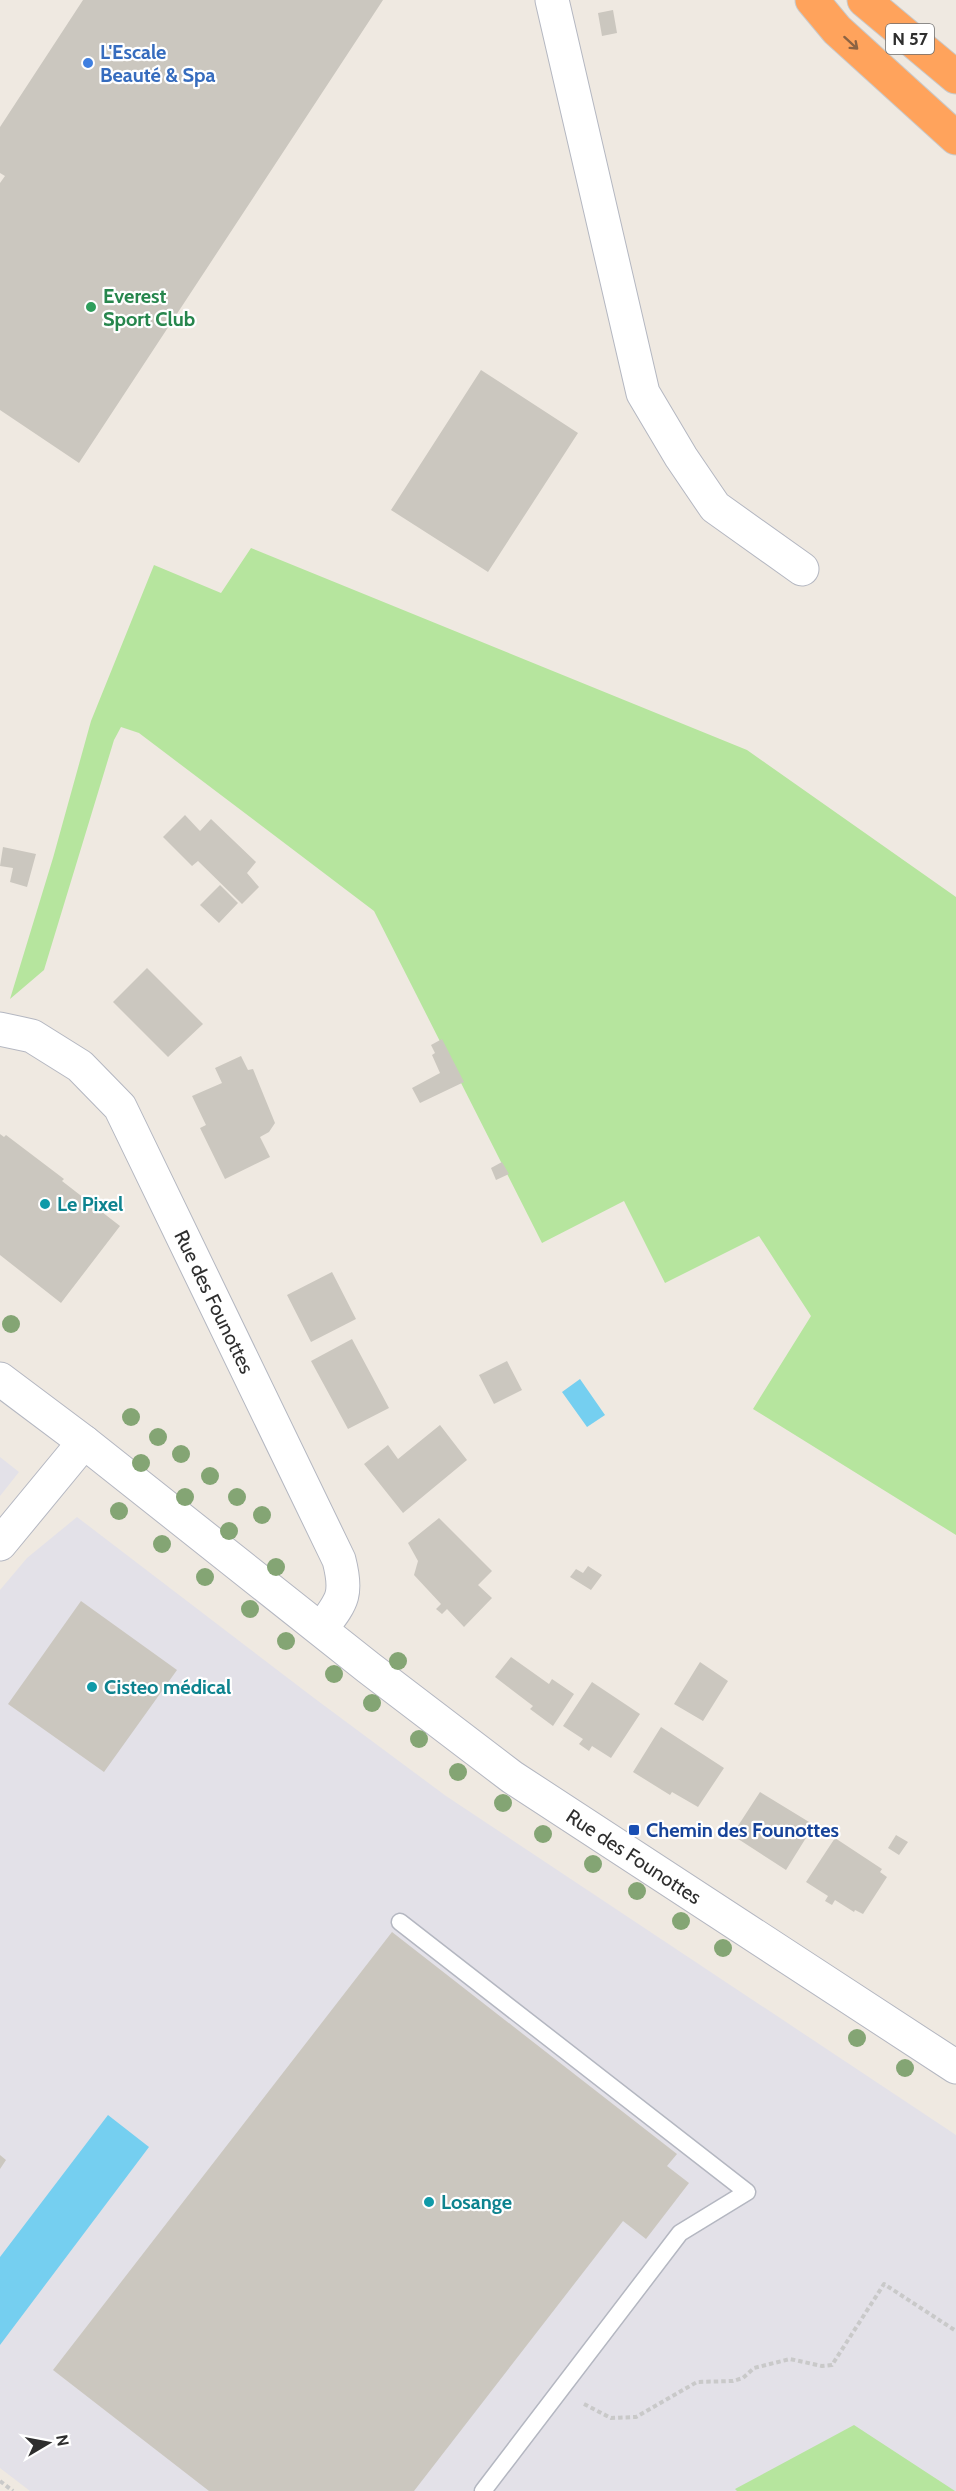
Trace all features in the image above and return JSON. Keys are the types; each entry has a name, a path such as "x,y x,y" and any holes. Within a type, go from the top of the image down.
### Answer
{"highway":[{"path":"812,0 837,30 956,138"},
{"name":"N 57","path":"864,0 956,77"}],"street":[{"path":"552,0 643,393 681,457 715,507 802,569"},
{"name":"Rue des Founottes","path":"0,1029 32,1036 80,1066 120,1107 339,1560 344,1580 342,1600 322,1628"},
{"name":"Rue des Founottes","path":"0,1379 84,1442 322,1628 369,1668 512,1777 956,2067"},
{"path":"0,1544 84,1442"}],"lane":[{"path":"400,1922 747,2192 680,2233 483,2491"}],"path":[{"path":"561,2390 611,2418 636,2417 697,2382 733,2381 743,2378 754,2368 790,2359 822,2366 832,2365 885,2284 956,2331"},
{"path":"0,2481 13,2491"}],"shaded area":[{"path":"0,1457 19,1472 0,1496"},
{"path":"77,1517 446,1796 956,2135 956,2491 30,2491 0,2468 0,1590 27,1558"}],"green space":[{"path":"251,548 747,750 956,897 956,1535 753,1409 811,1316 759,1236 665,1283 624,1201 542,1243 374,911 139,733 121,727 114,740 44,970 10,999 53,858 91,721 154,565 221,593"},
{"path":"854,2425 955,2491 737,2491 735,2489"}],"water":[{"path":"580,1379 605,1415 587,1427 562,1392"},
{"path":"108,2115 149,2147 0,2345 0,2257"}],"building":[{"name":"Everest Sport Club","path":"83,0 383,0 79,463 0,410 0,183 5,176 0,173 0,127"},
{"path":"613,10 617,33 602,36 598,13"},
{"path":"481,370 578,433 488,572 391,510"},
{"path":"185,815 200,831 211,819 256,862 247,873 259,887 242,904 198,861 192,866 163,837"},
{"path":"3,847 36,854 27,887 10,882 13,868 0,866"},
{"path":"220,885 238,903 219,923 200,905"},
{"path":"147,968 203,1024 168,1057 113,1002"},
{"path":"442,1039 464,1082 420,1103 412,1088 440,1073 432,1055 435,1053 431,1045"},
{"path":"241,1056 248,1070 253,1069 275,1123 269,1132 260,1137 270,1157 225,1179 200,1128 206,1125 192,1096 222,1083 215,1068"},
{"name":"Le Pixel","path":"0,1134 4,1137 6,1135 64,1179 62,1181 120,1226 61,1303 0,1255"},
{"path":"502,1162 509,1174 496,1180 491,1168"},
{"path":"332,1272 356,1319 311,1342 287,1295"},
{"path":"352,1339 389,1408 348,1429 311,1361"},
{"path":"507,1361 522,1390 494,1404 479,1375"},
{"path":"440,1425 467,1460 403,1513 364,1464 388,1445 398,1459"},
{"path":"439,1518 492,1571 478,1585 492,1598 464,1627 447,1609 442,1614 436,1609 441,1604 414,1575 418,1561 408,1543"},
{"path":"588,1566 602,1575 591,1590 570,1577 576,1569 583,1573"},
{"name":"Cisteo médical","path":"81,1601 177,1670 104,1772 8,1704"},
{"path":"511,1657 549,1684 552,1679 574,1694 553,1726 530,1709 533,1706 495,1677"},
{"path":"700,1662 728,1681 703,1721 674,1704"},
{"path":"592,1682 640,1714 611,1758 592,1746 589,1751 579,1744 583,1739 563,1726"},
{"path":"661,1727 724,1768 698,1807 672,1792 670,1795 633,1772"},
{"path":"760,1792 814,1825 786,1870 732,1835"},
{"path":"896,1835 908,1842 899,1855 888,1848"},
{"path":"835,1838 882,1869 880,1872 887,1877 863,1914 855,1910 854,1912 835,1900 832,1905 825,1901 828,1896 806,1882"},
{"name":"Losange","path":"392,1932 677,2154 667,2166 689,2183 646,2239 623,2221 414,2491 209,2491 53,2370"},
{"path":"0,2155 6,2160 0,2169"}],"place":[{"name":"L'Escale Beauté & Spa","path":"88,63"},
{"name":"Everest Sport Club","path":"91,307"},
{"name":"Le Pixel","path":"45,1204"},
{"name":"Cisteo médical","path":"92,1687"},
{"name":"Chemin des Founottes","path":"634,1830"},
{"name":"Losange","path":"429,2202"}]}
